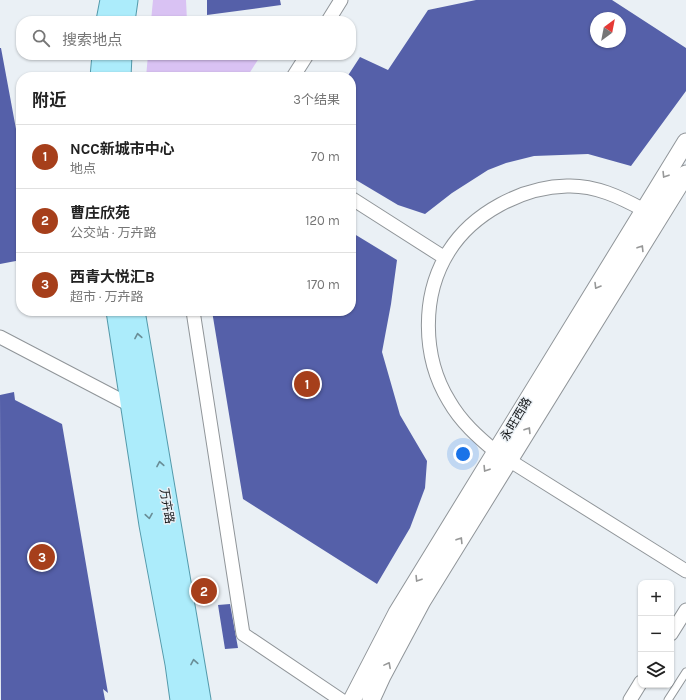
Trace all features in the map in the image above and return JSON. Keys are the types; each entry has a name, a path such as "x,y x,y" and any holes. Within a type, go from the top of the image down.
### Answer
{"main road":[{"path":"109,16 111,0"},
{"path":"125,16 127,0"},
{"path":"101,72 103,60"},
{"path":"120,72 121,60"},
{"name":"万卉路","path":"118,316 150,525 176,664 181,700"},
{"name":"万卉路","path":"135,316 200,700"}],"street":[{"path":"331,16 341,0"},
{"path":"296,72 304,60"},
{"name":"永旺西路","path":"371,700 382,676 422,602 503,456 644,210 686,142"},
{"name":"永旺西路","path":"352,700 397,614 503,456 686,174"},
{"path":"644,210 626,200 592,188 567,186 534,190 508,200 492,209 464,232 445,258 436,277 429,310 429,342 437,376 445,394 458,415 469,428 503,456 686,571"},
{"path":"356,201 445,258"},
{"path":"194,316 244,634 341,700"},
{"path":"0,337 132,406"},
{"path":"674,629 686,610"},
{"path":"630,700 638,687"}],"lane":[{"path":"668,700 686,672"}],"shaded area":[{"path":"153,0 186,0 187,16 151,16"},
{"path":"148,60 258,60 250,72 146,72"}],"building":[{"path":"207,0 280,0 281,5 207,15"},
{"path":"476,0 612,0 686,48 686,91 631,166 588,154 534,156 506,163 488,170 452,193 425,214 398,205 356,180 356,72 350,72 360,57 388,70 428,10"},
{"path":"1,48 16,129 16,261 0,264"},
{"path":"356,235 397,260 382,352 400,415 427,461 425,488 410,528 377,584 243,499 213,316 356,316"},
{"path":"14,392 15,400 62,424 108,693 103,689 105,700 1,700 0,395"},
{"path":"230,604 238,648 225,649 218,605"}],"place":[{"name":"NCC新城市中心","path":"307,384"},
{"name":"西青大悦汇B","path":"42,557"},
{"name":"曹庄欣苑","path":"204,591"}]}
